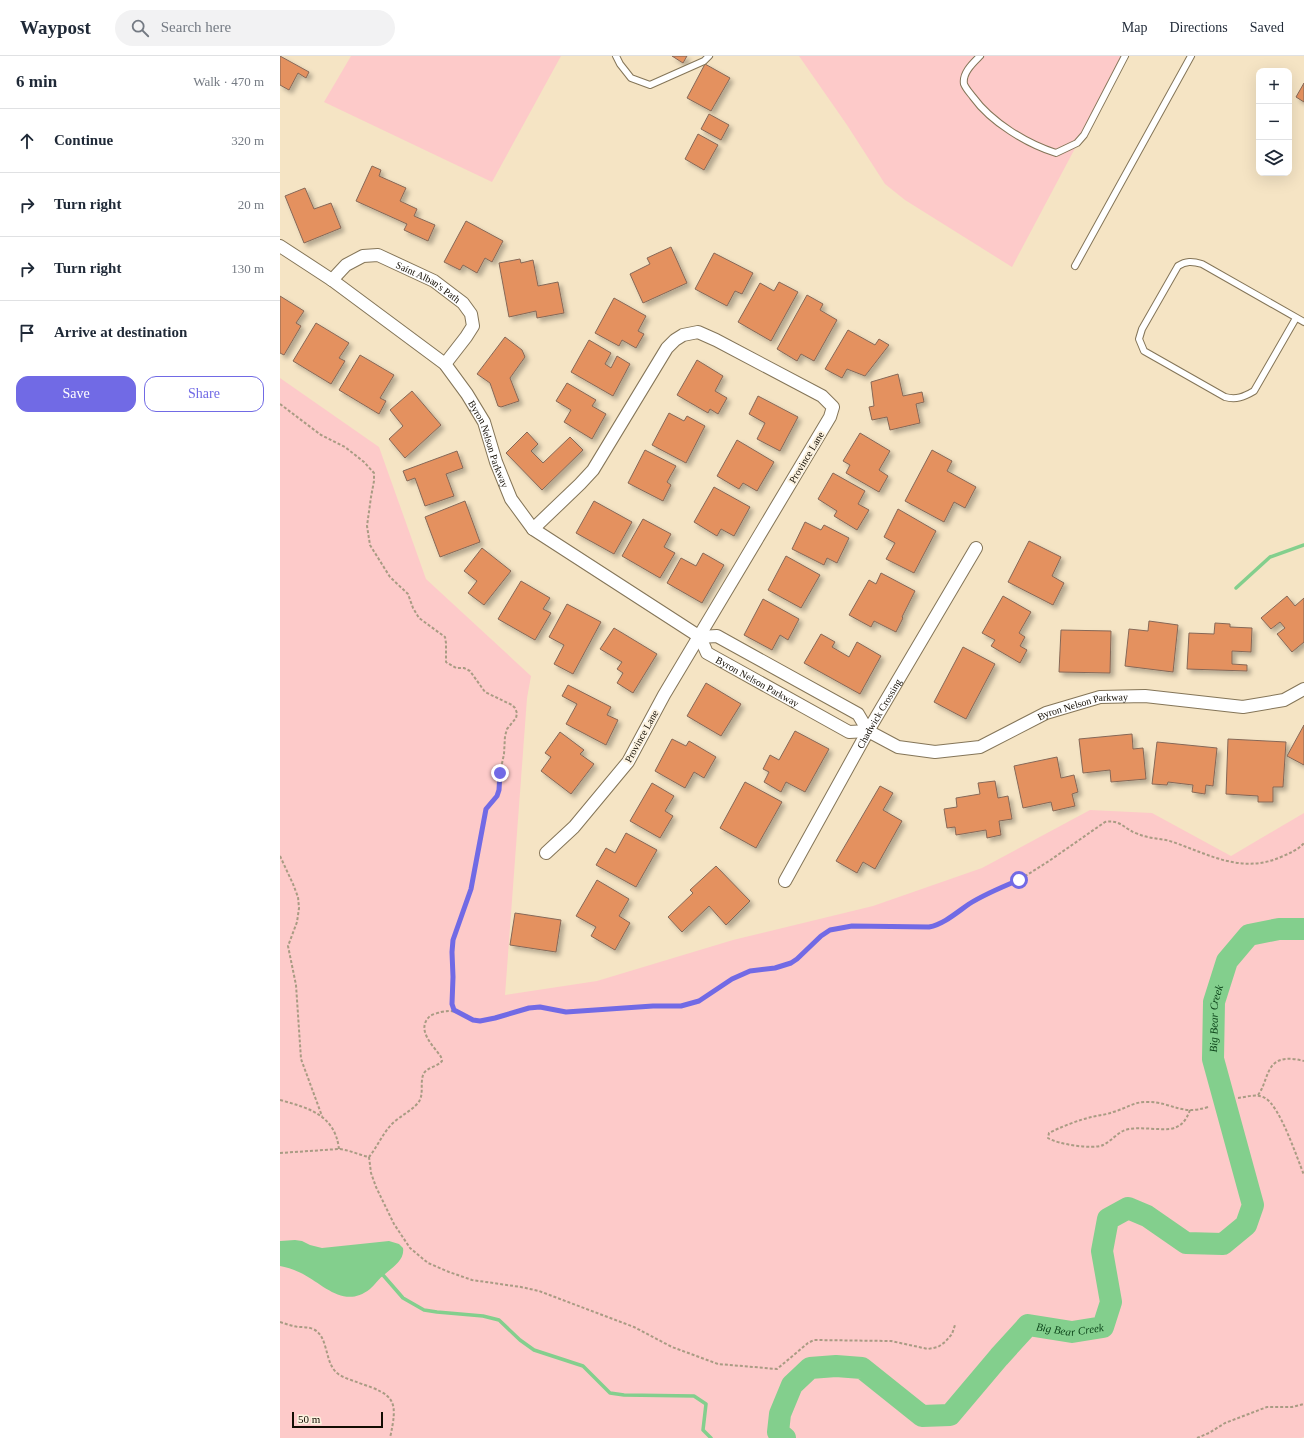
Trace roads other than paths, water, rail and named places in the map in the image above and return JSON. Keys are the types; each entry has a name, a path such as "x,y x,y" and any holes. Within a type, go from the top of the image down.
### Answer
{"street":[{"name":"Byron Nelson Parkway","path":"280,246 332,280 445,364 467,394 484,422 496,462 511,499 533,529 700,637 708,653 849,732 868,731 898,747 935,752 980,747 1046,713 1100,697 1145,696 1243,707 1284,700 1304,689"},
{"name":"Saint Alban's Path","path":"332,280 346,265 363,256 378,255 434,281 463,303 471,314 473,326 445,364"},
{"name":"Province Lane","path":"533,529 593,470 667,348 683,335 698,332 716,340 822,396 833,407 830,417 664,695 628,762 574,827 546,853"},
{"name":"Chadwick Crossing","path":"785,881 868,731 976,548"},
{"name":"Byron Nelson Parkway","path":"700,637 717,636 858,714 868,731"},
{"path":"778,692 787,675"}],"lane":[{"path":"616,56 620,64 631,78 650,85 704,62 709,56"},
{"path":"980,56 966,73 964,84 979,106 1000,123 1037,146 1056,153 1077,143 1084,134 1125,56"},
{"path":"1075,266 1191,56"},
{"path":"1296,318 1254,391 1244,397 1233,399 1225,397 1148,354 1144,351 1139,339 1142,329 1173,272 1183,262 1192,261 1202,264 1304,322"}],"waterway":[{"path":"1236,588 1270,557 1304,545"},
{"name":"Big Bear Creek","path":"785,1438 778,1432 780,1414 792,1385 810,1368 836,1366 862,1368 922,1416 950,1415 1028,1325 1072,1332 1103,1327 1111,1302 1102,1251 1108,1219 1128,1208 1147,1216 1186,1243 1223,1244 1246,1225 1253,1205 1213,1059 1214,1002 1227,961 1249,935 1279,929 1304,929"},
{"path":"380,1274 383,1275 403,1298 424,1310 483,1316 499,1320 520,1340 534,1350 583,1366 610,1393 624,1395 694,1396 706,1404 703,1430 711,1438"}]}
